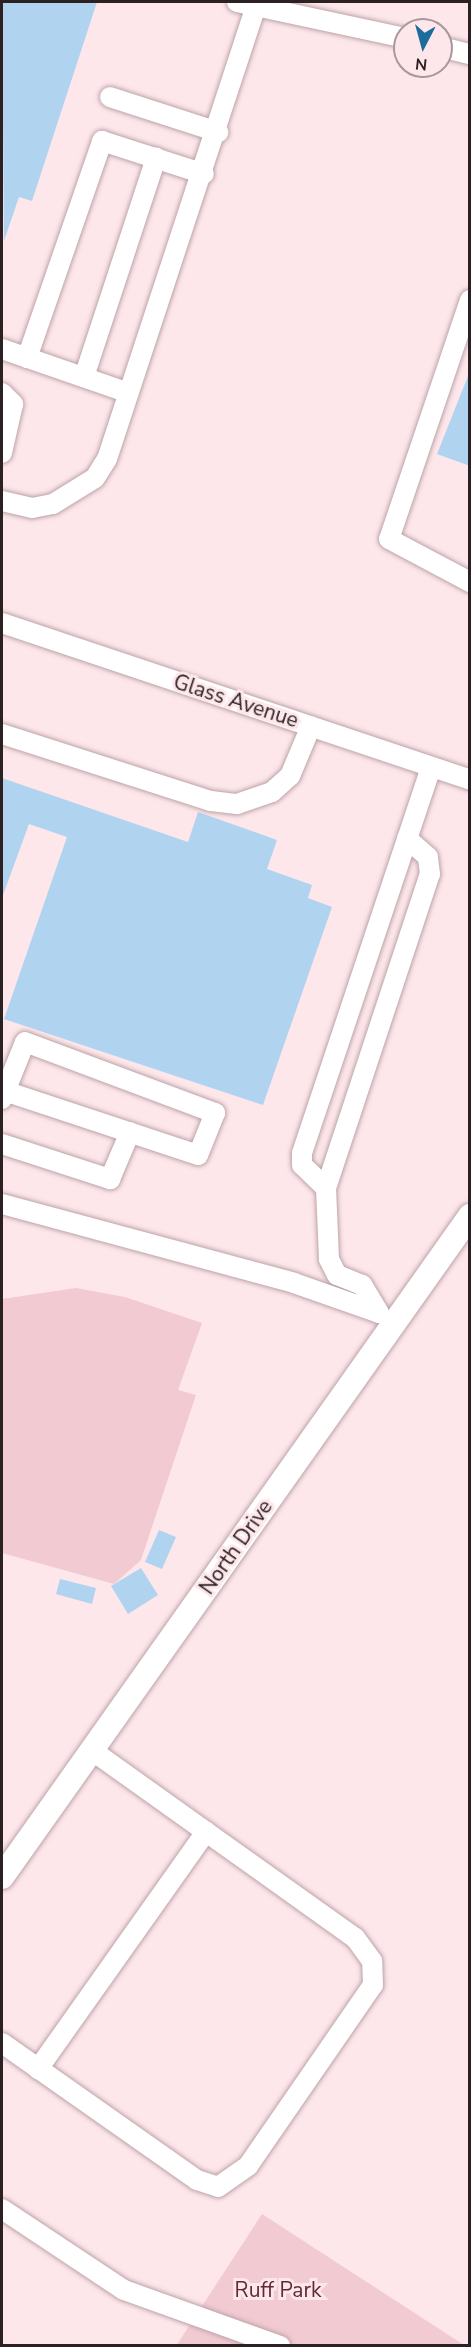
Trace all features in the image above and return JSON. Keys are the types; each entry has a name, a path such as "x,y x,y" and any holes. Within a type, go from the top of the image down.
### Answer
{"main road":[{"name":"North Drive","path":"2,1877 387,1317 468,1222"}],"street":[{"path":"2,501 32,508 53,504 86,485 107,459 218,132 246,4 393,35"},
{"path":"453,50 470,54"},
{"path":"110,97 218,132"},
{"path":"27,358 102,141 204,174"},
{"path":"84,377 156,158"},
{"path":"470,300 389,539 470,582"},
{"path":"2,349 129,393"},
{"path":"2,393 13,404 2,451"},
{"name":"Glass Avenue","path":"2,623 470,780"},
{"path":"2,734 211,801 237,804 267,794 290,776 311,726"},
{"path":"326,1188 302,1165 302,1154 431,767"},
{"path":"387,1317 362,1285 337,1275 329,1259 326,1188 430,874 428,857 407,839"},
{"path":"25,1042 215,1113 198,1155 130,1132 3,1095 25,1042"},
{"path":"2,1144 110,1179 130,1132"},
{"path":"2,1204 294,1282 387,1317"},
{"path":"2,2043 197,2180 218,2187 248,2166 361,2009 375,1973 365,1949 91,1750"},
{"path":"38,2069 206,1832"},
{"path":"2,2209 124,2290 280,2346"}],"green space":[{"path":"76,1288 125,1297 202,1323 178,1390 196,1395 141,1560 114,1584 2,1553 2,1299"},
{"name":"Ruff Park","path":"262,2214 464,2345 176,2346"}],"building":[{"path":"2,2 97,2 32,201 19,197 4,241"},
{"path":"470,371 470,466 437,454"},
{"path":"2,778 188,842 198,812 277,840 267,869 312,885 308,898 332,907 263,1105 4,1019 67,837 29,824 2,898"},
{"path":"159,1530 176,1537 162,1569 145,1562"},
{"path":"141,1568 158,1595 128,1614 111,1586"},
{"path":"60,1579 96,1588 92,1604 56,1594"}]}
